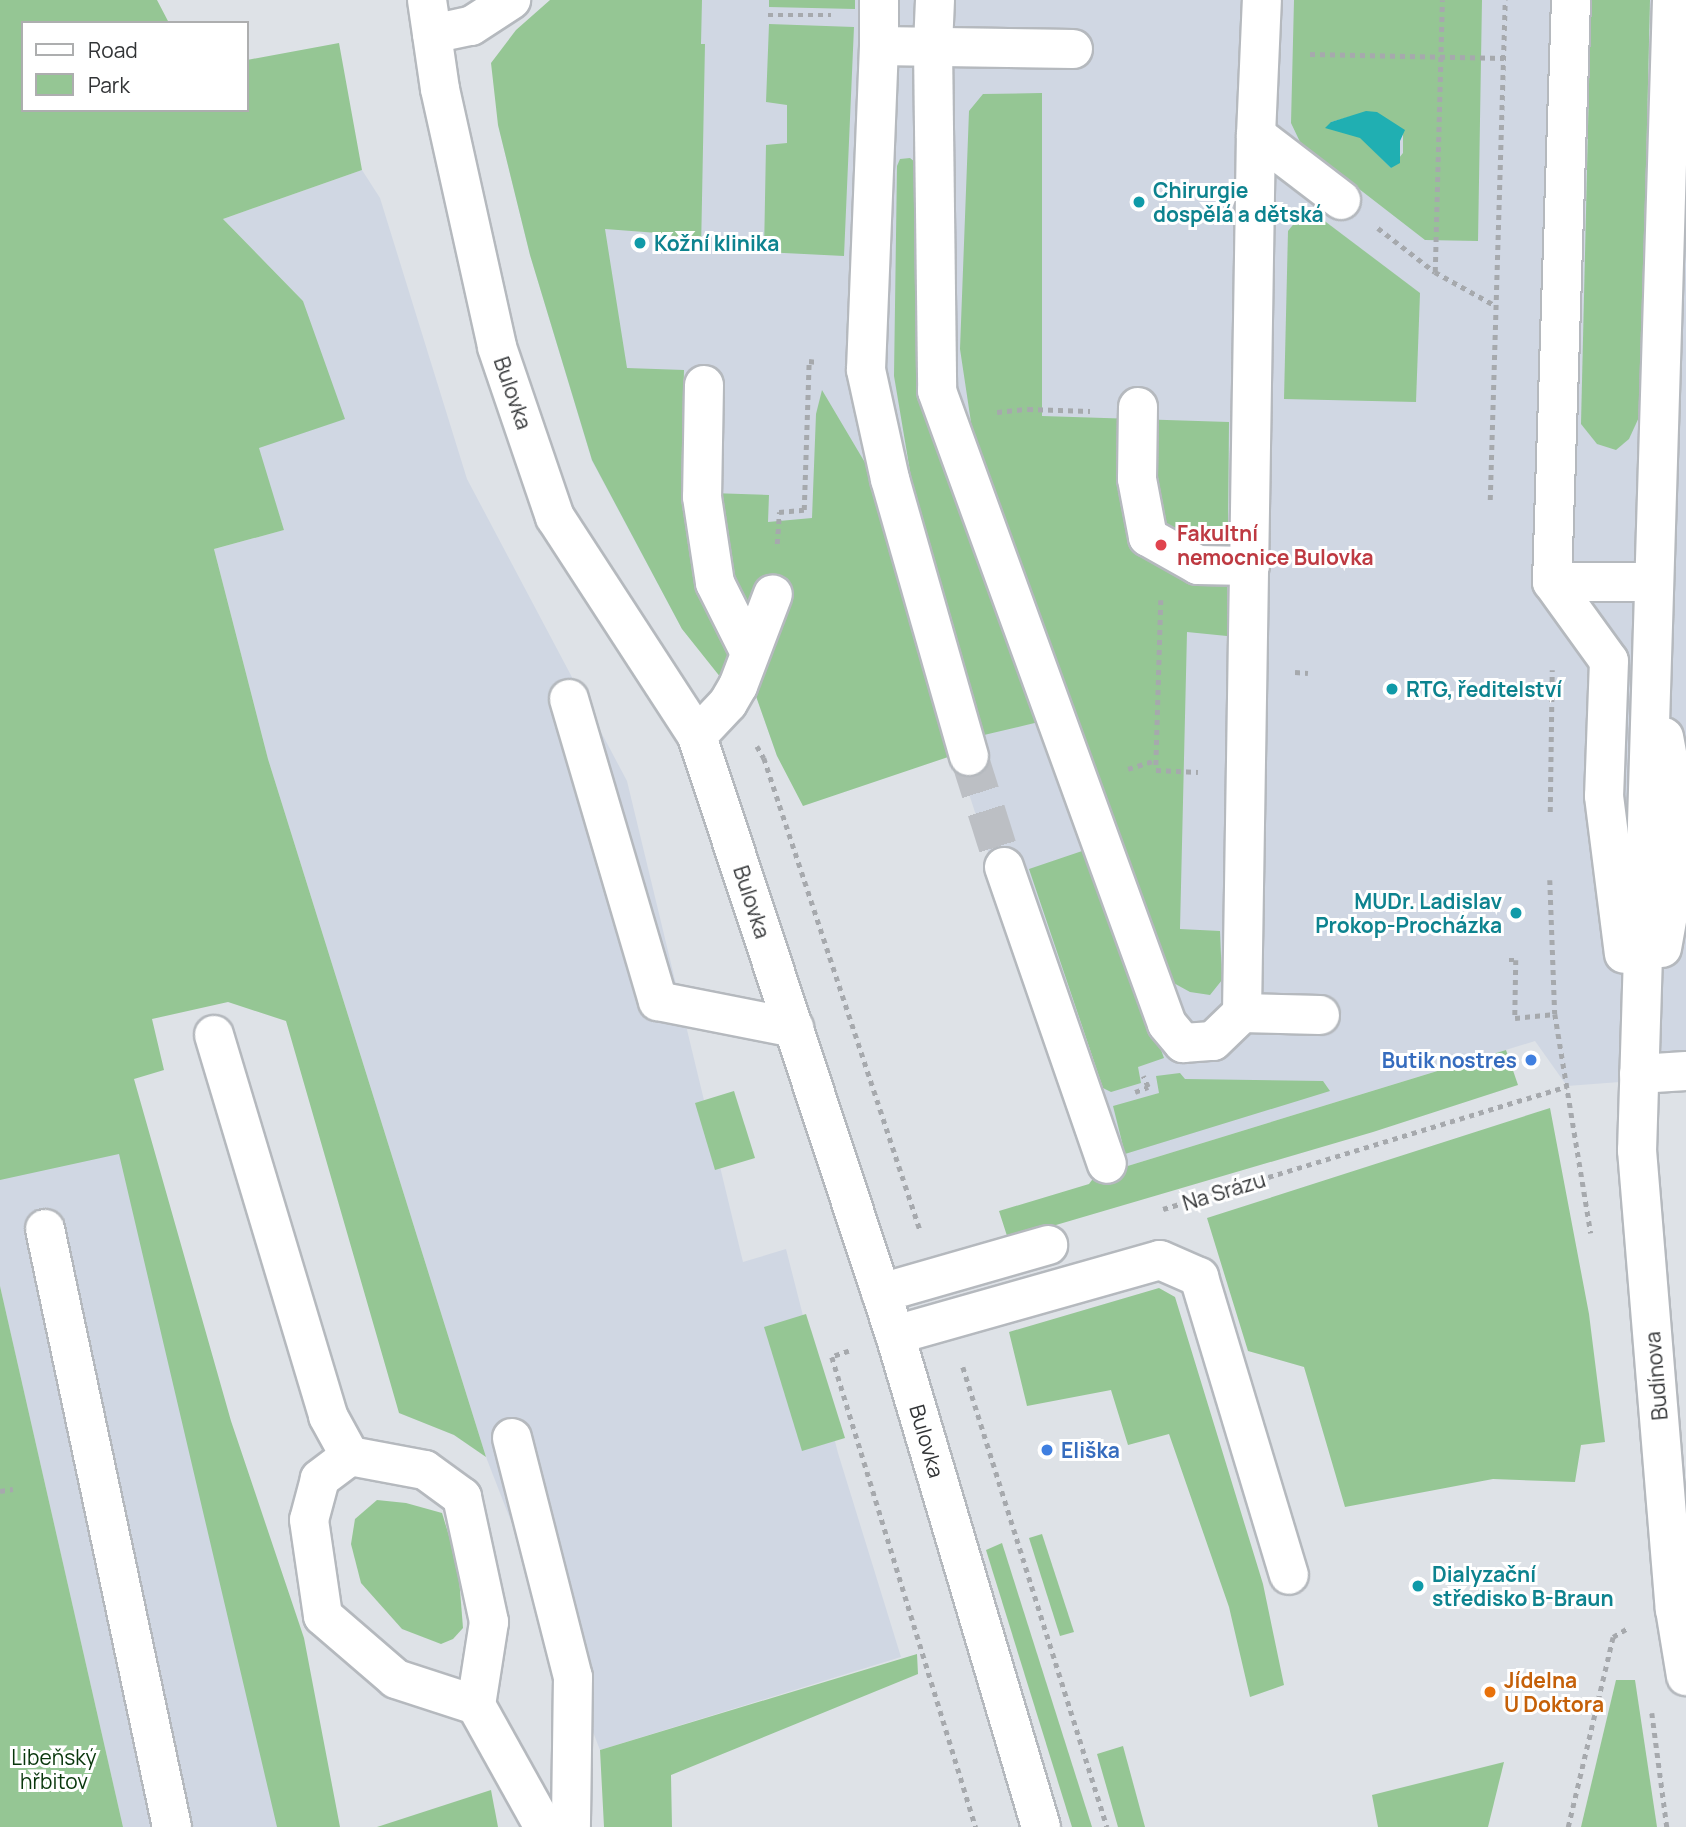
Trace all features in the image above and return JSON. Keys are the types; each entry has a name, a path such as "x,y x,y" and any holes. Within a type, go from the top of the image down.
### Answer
{"street":[{"path":"429,17 471,26 511,0"},
{"path":"879,0 866,370 890,479 969,756"},
{"path":"935,0 933,46 937,391 1167,1024 1183,1043 1213,1041 1242,1013 1256,135 1262,0"},
{"path":"1571,0 1552,582 1609,661 1604,796 1639,1074"},
{"path":"1639,1074 1672,0"},
{"name":"Bulovka","path":"429,17 440,89 497,347 555,517 697,736 895,1335 1041,1827"},
{"path":"879,46 1073,49"},
{"path":"1256,135 1341,200"},
{"path":"704,385 702,497 715,583 750,653"},
{"path":"1138,407 1137,479 1148,537 1198,565 1250,566"},
{"path":"1552,582 1653,582"},
{"path":"697,736 728,703 773,594"},
{"path":"569,699 659,1001 794,1028"},
{"path":"1004,867 1107,1164"},
{"path":"1242,1013 1320,1015"},
{"path":"214,1035 328,1416 350,1456"},
{"path":"1639,1074 1686,1071"},
{"name":"Budínova","path":"1639,1074 1637,1150 1675,1609 1686,1676"},
{"path":"45,1228 172,1827"},
{"path":"881,1293 1048,1245"},
{"path":"895,1335 1160,1259 1199,1277 1289,1575"},
{"path":"512,1438 573,1677 571,1827"},
{"path":"476,1705 396,1679 323,1616 309,1520 320,1479 350,1456 425,1470 462,1497 489,1622 476,1705 544,1827"}],"path":[{"path":"1435,272 1442,0"},
{"path":"1490,500 1505,0"},
{"path":"768,15 834,15"},
{"path":"1310,54 1504,58"},
{"path":"1341,200 1435,272 1496,306"},
{"path":"779,512 804,510 808,380"},
{"path":"937,391 975,415 1028,409 1085,411"},
{"path":"1162,592 1156,770 1247,774"},
{"path":"1550,812 1552,659"},
{"path":"1509,960 1516,960 1515,1018 1555,1014"},
{"name":"Na Srázu","path":"1155,1212 1567,1086"},
{"path":"903,1174 935,1276"},
{"path":"948,1320 1107,1827"},
{"path":"895,1335 832,1357 976,1827"},
{"path":"0,1491 13,1489"},
{"path":"1568,1827 1613,1637 1639,1622 1675,1609"}],"shaded area":[{"name":"Fakultní nemocnice Bulovka","path":"580,0 1686,0 1686,1077 1567,1086 1535,1041 1095,1176 941,709 777,756 751,682 682,629 592,461 530,255 498,125"},
{"path":"362,170 380,198 467,479 627,781 743,1262 786,1249 838,1453 901,1657 600,1750 486,1457 268,759 214,549 284,530 258,449 303,301 223,219"},
{"path":"122,1146 288,1827 123,1827 0,1286 0,1172"}],"green space":[{"path":"0,0 157,0 168,21 21,21 21,112 248,112 248,60 339,43 362,170 223,219 303,301 345,419 259,448 284,530 214,549 268,759 486,1457 454,1435 399,1413 286,1021 228,1002 152,1019 164,1070 134,1079 231,1421 304,1638 340,1827 277,1827 119,1154 0,1180"},
{"path":"550,0 702,0 701,44 705,44 701,251 676,251 671,234 605,229 627,368 684,370 681,492 769,495 768,522 812,518 816,414 822,390 867,466 941,709 960,753 803,806 777,756 751,682 725,683 682,629 592,460 530,255 498,125 491,63 516,30"},
{"path":"769,0 855,0 855,9 769,7"},
{"path":"1294,0 1482,0 1478,241 1425,240 1301,144 1291,123","holes":["1352,116 1403,134 1403,153 1391,168 1360,137 1331,122"]},
{"path":"1591,0 1650,0 1640,415 1629,439 1616,450 1597,444 1581,424"},
{"path":"769,24 854,27 844,256 764,252 766,145 787,143 787,105 766,102"},
{"path":"1042,93 1042,416 1229,422 1227,636 1187,632 1180,929 1220,931 1222,980 1210,995 1190,992 1170,981 972,429 960,349 969,111 983,94"},
{"path":"910,158 915,162 923,384 1047,720 984,735 912,483 894,376 897,166 900,159"},
{"path":"1314,213 1420,293 1416,402 1284,399 1288,231 1300,216"},
{"path":"1088,849 1164,1058 1138,1067 1141,1083 1111,1092 1103,1088 1029,869"},
{"path":"1506,1050 1518,1085 1373,1132 1008,1239 999,1211 1089,1184 1095,1176"},
{"path":"1180,1073 1185,1079 1323,1081 1330,1091 1125,1154 1113,1106 1159,1093 1156,1076"},
{"path":"734,1091 755,1158 715,1170 695,1103"},
{"path":"1550,1108 1589,1314 1605,1442 1581,1445 1575,1482 1493,1479 1345,1507 1304,1367 1248,1351 1207,1218"},
{"name":"Libeňský hřbitov","path":"0,1286 123,1827 0,1827"},
{"path":"1159,1288 1175,1297 1263,1584 1284,1685 1250,1697 1229,1607 1169,1434 1128,1445 1111,1390 1027,1406 1009,1332"},
{"path":"806,1314 845,1438 802,1451 764,1327"},
{"path":"377,1500 406,1503 442,1513 458,1565 463,1628 453,1639 441,1644 402,1629 361,1583 351,1544 355,1519"},
{"path":"1042,1534 1074,1632 1060,1636 1029,1538"},
{"path":"1002,1543 1092,1827 1072,1827 986,1550"},
{"path":"917,1654 918,1674 671,1775 672,1827 604,1827 600,1750"},
{"path":"1616,1680 1635,1680 1657,1827 1581,1827"},
{"path":"1123,1746 1145,1827 1118,1827 1097,1754"},
{"path":"1504,1762 1488,1827 1378,1827 1372,1795"},
{"path":"491,1790 498,1827 377,1827"}],"water":[{"path":"1366,111 1377,112 1405,130 1400,141 1400,163 1391,168 1360,138 1325,128 1331,122"}],"tunnel":[{"path":"969,756 1004,867"}],"place":[{"name":"Chirurgie dospělá a dětská","path":"1139,202"},
{"name":"Kožní klinika","path":"640,243"},
{"name":"Fakultní nemocnice Bulovka","path":"1161,545"},
{"name":"RTG, ředitelství","path":"1392,689"},
{"name":"MUDr. Ladislav Prokop-Procházka","path":"1516,913"},
{"name":"Butik nostres","path":"1531,1060"},
{"name":"Eliška","path":"1047,1450"},
{"name":"Dialyzační středisko B-Braun","path":"1418,1586"},
{"name":"Jídelna U Doktora","path":"1490,1692"}]}
